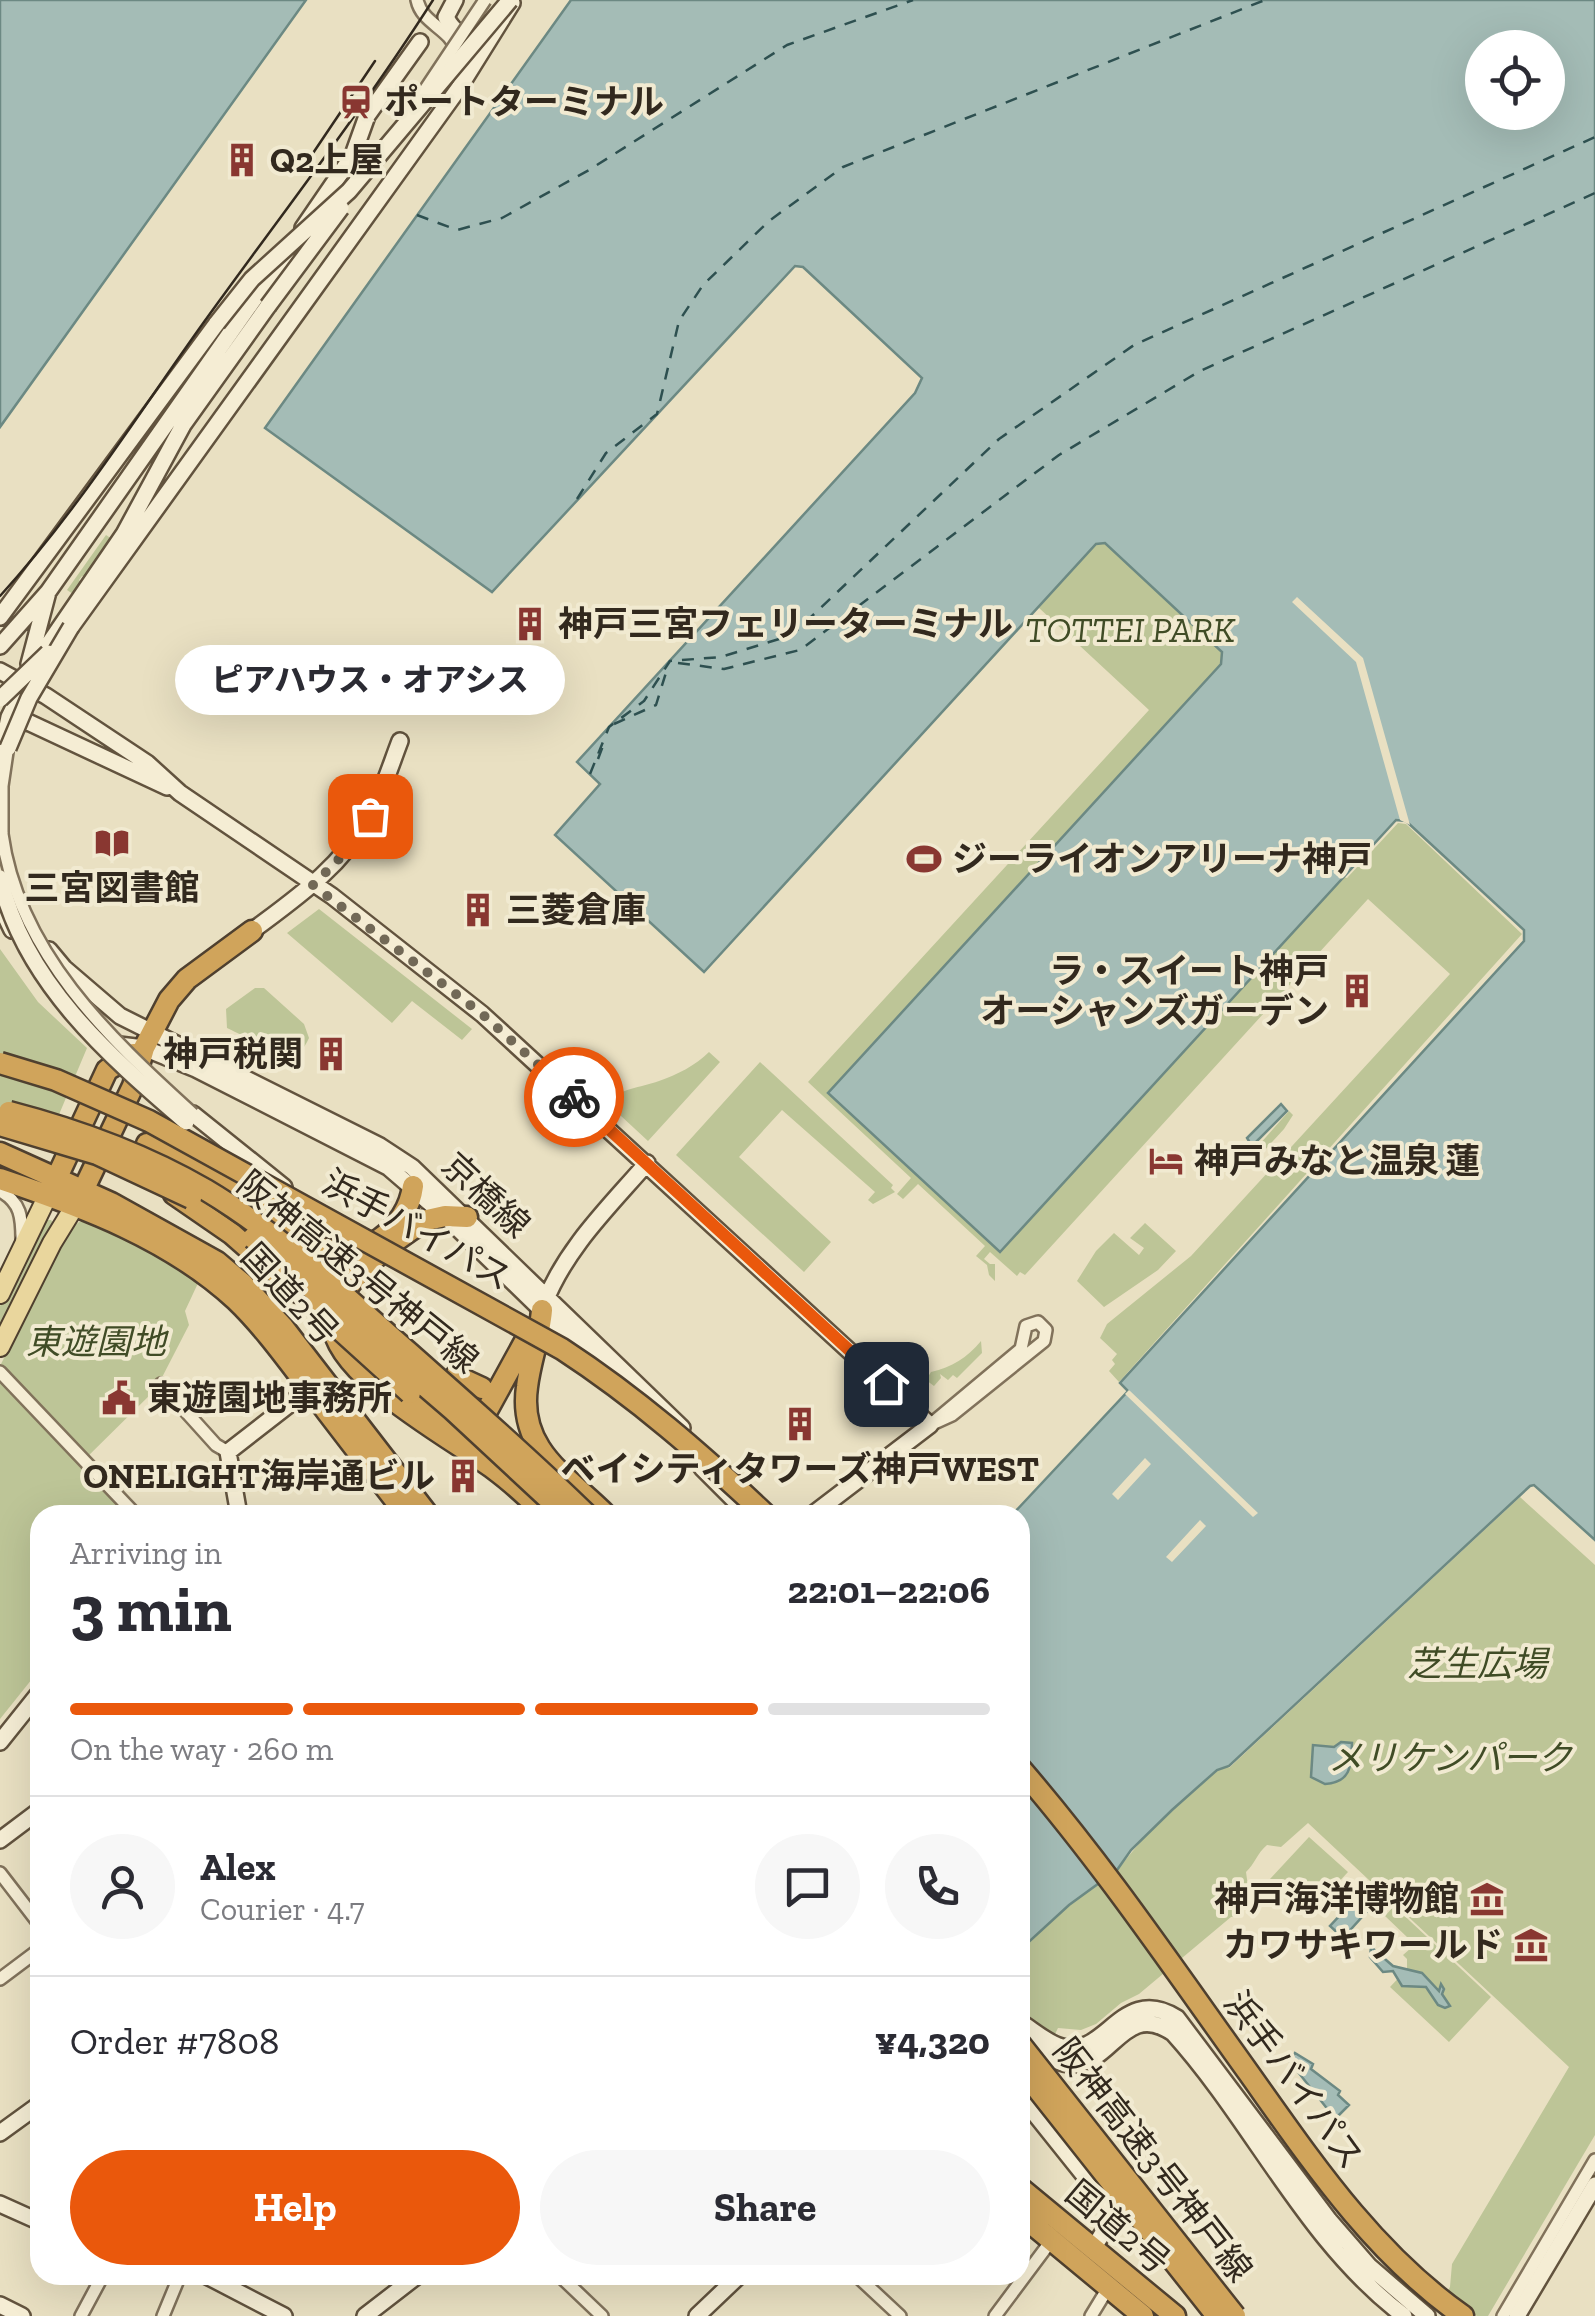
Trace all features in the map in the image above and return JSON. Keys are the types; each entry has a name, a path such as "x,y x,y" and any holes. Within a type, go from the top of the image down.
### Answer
{"highway":[{"path":"80,1197 169,1000 182,984 252,931"},
{"path":"52,1187 107,1070 149,1040"},
{"name":"浜手バイパス","path":"0,1065 101,1103 513,1326 606,1383 754,1505"},
{"name":"浜手バイパス","path":"0,1065 56,1080 149,1121 562,1349 670,1427 755,1505"},
{"path":"3,1115 82,1121 129,1137 202,1172 301,1238 330,1251 354,1251 418,1219"},
{"name":"阪神高速3号神戸線","path":"3,1115 131,1168 196,1201 257,1242 453,1410 555,1505"},
{"name":"阪神高速3号神戸線","path":"3,1115 104,1141 181,1177 245,1216 333,1286 575,1505"},
{"name":"国道2号","path":"0,1154 52,1187"},
{"path":"131,1168 232,1234 404,1398 460,1429 475,1426 507,1376 545,1303"},
{"name":"国道2号","path":"0,1179 52,1187 80,1197 169,1233 216,1262 243,1284 283,1327 420,1505"},
{"name":"国道2号","path":"80,1197 154,1242 235,1300 399,1505"},
{"path":"418,1219 337,1300 332,1319 334,1336 344,1352 535,1505"},
{"path":"333,1286 411,1346 482,1388"},
{"path":"545,1303 527,1384 527,1425 536,1445 596,1505"},
{"name":"浜手バイパス","path":"1030,1783 1126,1902 1345,2206 1388,2255 1463,2316"},
{"name":"浜手バイパス","path":"1030,1784 1342,2208 1386,2259 1455,2316"},
{"name":"阪神高速3号神戸線","path":"1030,2049 1235,2316"},
{"name":"阪神高速3号神戸線","path":"1030,2080 1217,2316"},
{"name":"国道2号","path":"1030,2197 1174,2316"},
{"name":"国道2号","path":"1030,2222 1143,2316"}],"main road":[{"path":"0,1294 52,1187"},
{"path":"0,1347 52,1243 80,1197"}],"street":[{"path":"416,0 422,14 454,41 458,53 454,65"},
{"path":"456,0 446,17 453,28 471,36 485,30"},
{"path":"346,1228 269,1176 193,1114 136,1062 47,956 24,916 5,858 5,717 54,632 124,534 182,425 381,155 485,0"},
{"path":"0,617 252,278 348,191 512,0"},
{"path":"381,155 512,0"},
{"path":"0,699 68,626 459,88 512,0"},
{"path":"0,646 48,592 250,308 353,154 368,116 420,42"},
{"path":"24,683 48,592"},
{"path":"0,687 68,626"},
{"path":"0,774 3,754 68,626"},
{"path":"0,671 147,763 180,793 313,885 482,1014 930,1425"},
{"path":"0,687 24,683"},
{"path":"5,717 30,722 180,793"},
{"path":"252,931 313,885 359,833 400,740"},
{"path":"0,832 22,902 48,948 64,968 149,1040"},
{"path":"0,878 24,944 77,1019 186,1122 303,1209"},
{"path":"0,906 28,955 98,1036 112,1044 149,1040"},
{"name":"京橋線","path":"149,1040 380,1146 422,1174 418,1219"},
{"name":"京橋線","path":"149,1040 350,1146 418,1219 545,1303 756,1505"},
{"path":"545,1303 576,1244 647,1163"},
{"path":"0,1191 15,1202 21,1213 22,1249"},
{"name":"京橋線","path":"545,1303 738,1505"},
{"path":"825,1505 1023,1347 1027,1324 1045,1326 1047,1335 1041,1344 952,1415 930,1425"},
{"path":"0,1372 126,1505"},
{"path":"162,1384 216,1445 228,1452"},
{"path":"228,1452 309,1388"},
{"path":"228,1452 236,1505"},
{"path":"0,1742 30,1704"},
{"path":"0,1840 30,1818"},
{"path":"0,1873 30,1912"},
{"path":"0,1979 30,1956"},
{"path":"1030,2028 1057,2045 1073,2048 1090,2042 1131,2012 1158,2009 1183,2023 1200,2057 1360,2278 1404,2316"},
{"path":"1030,2046 1059,2062 1084,2062 1129,2028 1148,2024 1174,2033 1200,2057"},
{"path":"1030,2084 1033,2111 1115,2214 1092,2250"},
{"path":"0,2134 30,2112"},
{"path":"1504,2316 1595,2160"},
{"path":"1517,2316 1595,2185"},
{"path":"0,2204 30,2218"},
{"path":"1324,2224 1427,2316"},
{"path":"1030,2268 1051,2240"},
{"path":"81,2316 98,2285"},
{"path":"163,2316 176,2285"},
{"path":"228,2285 284,2316"},
{"path":"365,2316 405,2285"},
{"path":"570,2285 602,2316"},
{"path":"704,2314 731,2285"},
{"path":"867,2285 900,2316"},
{"path":"995,2316 1018,2285"},
{"path":"1090,2316 1108,2288"},
{"path":"0,2305 22,2316"}],"green space":[{"path":"106,535 112,539 79,580 73,594 67,590"},
{"name":"TOTTEI PARK","path":"1105,543 1222,652 1221,664 844,1076 1016,1235 1398,823 1406,824 1522,934 1119,1382 1109,1371 1117,1354 1100,1338 1107,1324 1191,1256 1450,974 1368,899 1025,1275 1020,1272 1017,1276 990,1252 984,1259 995,1264 995,1281 987,1265 976,1256 985,1246 918,1184 903,1199 897,1194 911,1178 808,1082 1149,710 1038,607 1096,544"},
{"path":"319,909 472,1029 462,1040 412,1001 392,1023 287,933"},
{"path":"0,949 38,1002 87,1048 47,1143 0,1122"},
{"path":"255,988 264,988 304,1024 309,1038 297,1053 284,1054 227,1028 226,1009"},
{"path":"709,1052 720,1062 648,1141 607,1103 624,1091 679,1073"},
{"path":"760,1062 893,1185 895,1192 873,1204 868,1200 875,1192 782,1110 739,1157 831,1242 804,1272 676,1155"},
{"path":"1289,1111 1293,1115 1284,1129 1253,1163 1245,1154 1255,1144 1258,1146"},
{"path":"47,1220 54,1224 0,1332 0,1306 20,1278"},
{"name":"東遊園地","path":"79,1222 89,1222 151,1251 199,1281 185,1311 189,1325 156,1389 79,1465 117,1505 30,1505 30,1682 0,1719 0,1366 68,1230"},
{"path":"1145,1223 1176,1251 1158,1270 1104,1307 1077,1281 1096,1251 1114,1233 1139,1255 1144,1248 1130,1238"},
{"path":"981,1341 982,1353 957,1378 953,1375 948,1380 940,1374 934,1386 926,1380 931,1372 959,1361"},
{"name":"メリケンパーク","path":"1520,1497 1595,1565 1595,2135 1488,2316 1477,2316 1445,2296 1452,2264 1569,2067 1308,1823 1281,1847 1267,1845 1261,1851 1246,1872 1250,1901 1238,1917 1231,1917 1139,1994 1081,2030 1058,2028 1054,2036 1030,2021 1030,1942 1069,1905 1117,1870 1152,1828 1147,1822 1220,1758 1229,1768"},
{"path":"1309,1837 1348,1872 1309,1914 1270,1879"},
{"path":"1394,1906 1491,1997 1449,2042 1390,1987 1407,1969 1403,1955 1411,1948 1404,1941 1407,1937 1385,1916"}],"water":[{"path":"0,0 306,0 0,427"},
{"path":"571,0 1595,0 1595,1540 1534,1485 1530,1486 1229,1766 1217,1770 1172,1810 1131,1850 1117,1870 1069,1905 1030,1941 1030,1505 1021,1505 1128,1391 1120,1383 1524,941 1524,930 1406,821 1396,820 1000,1252 828,1093 1221,664 1222,652 1105,543 1096,544 704,972 555,835 600,784 577,762 915,393 922,378 803,267 795,266 492,592 265,428"},
{"path":"1281,1104 1287,1111 1252,1146 1247,1138"},
{"path":"1341,1742 1352,1743 1345,1776 1325,1784 1311,1777 1313,1745 1334,1747"},
{"path":"1357,1897 1370,1908 1343,1938 1330,1926"},
{"path":"1371,1947 1393,1966 1422,1973 1439,1991 1441,1984 1450,2006 1438,2005 1426,1987 1402,1986 1393,1971 1383,1972 1370,1957"},
{"path":"1295,2053 1313,2064 1311,2069 1340,2091 1338,2095 1349,2105 1339,2115 1333,2116 1290,2062"}],"pier":[{"path":"1297,597 1363,658 1410,825 1400,820 1356,662 1292,602"},
{"path":"1129,1390 1258,1513 1253,1517 1125,1394"},
{"path":"1145,1458 1151,1464 1118,1500 1112,1494"},
{"path":"1200,1520 1206,1526 1172,1562 1166,1557"}],"ferry route":[{"path":"417,215 457,230 502,218 589,170 787,45 913,0"},
{"path":"577,499 606,453 657,414 679,321 703,285 769,221 843,167 1265,0"},
{"path":"590,774 609,727 644,701 670,661 721,657 792,635 999,439 1134,345 1595,137"},
{"path":"678,663 724,669 800,650 1059,455 1200,371 1595,193"},
{"path":"614,724 656,705 668,666"},
{"path":"598,759 604,743"}],"tram line":[{"path":"0,596 81,497 433,0"},
{"path":"305,165 375,61"}],"way so far":[{"path":"370,816 348,850 313,885 482,1014 574,1097"}],"place":[{"name":"ポートターミナル","path":"356,102"},
{"name":"Q2上屋","path":"242,160"},
{"name":"神戸三宮フェリーターミナル","path":"530,624"},
{"name":"ピアハウス・オアシス","path":"370,816"},
{"name":"三宮図書館","path":"112,843"},
{"name":"ジーライオンアリーナ神戸","path":"924,859"},
{"name":"三菱倉庫","path":"478,910"},
{"name":"ラ・スイート神戸 オーシャンズガーデン","path":"1357,991"},
{"name":"神戸税関","path":"331,1054"},
{"name":"神戸みなと温泉 蓮","path":"1166,1161"},
{"name":"東遊園地事務所","path":"119,1398"},
{"name":"ベイシティタワーズ神戸WEST","path":"800,1424"},
{"name":"ONELIGHT海岸通ビル","path":"463,1476"},
{"name":"神戸海洋博物館","path":"1487,1899"},
{"name":"カワサキワールド","path":"1531,1945"}],"route":[{"path":"574,1097 886,1384"}],"park label":[{"name":"芝生広場","path":"1477,1664"}]}
